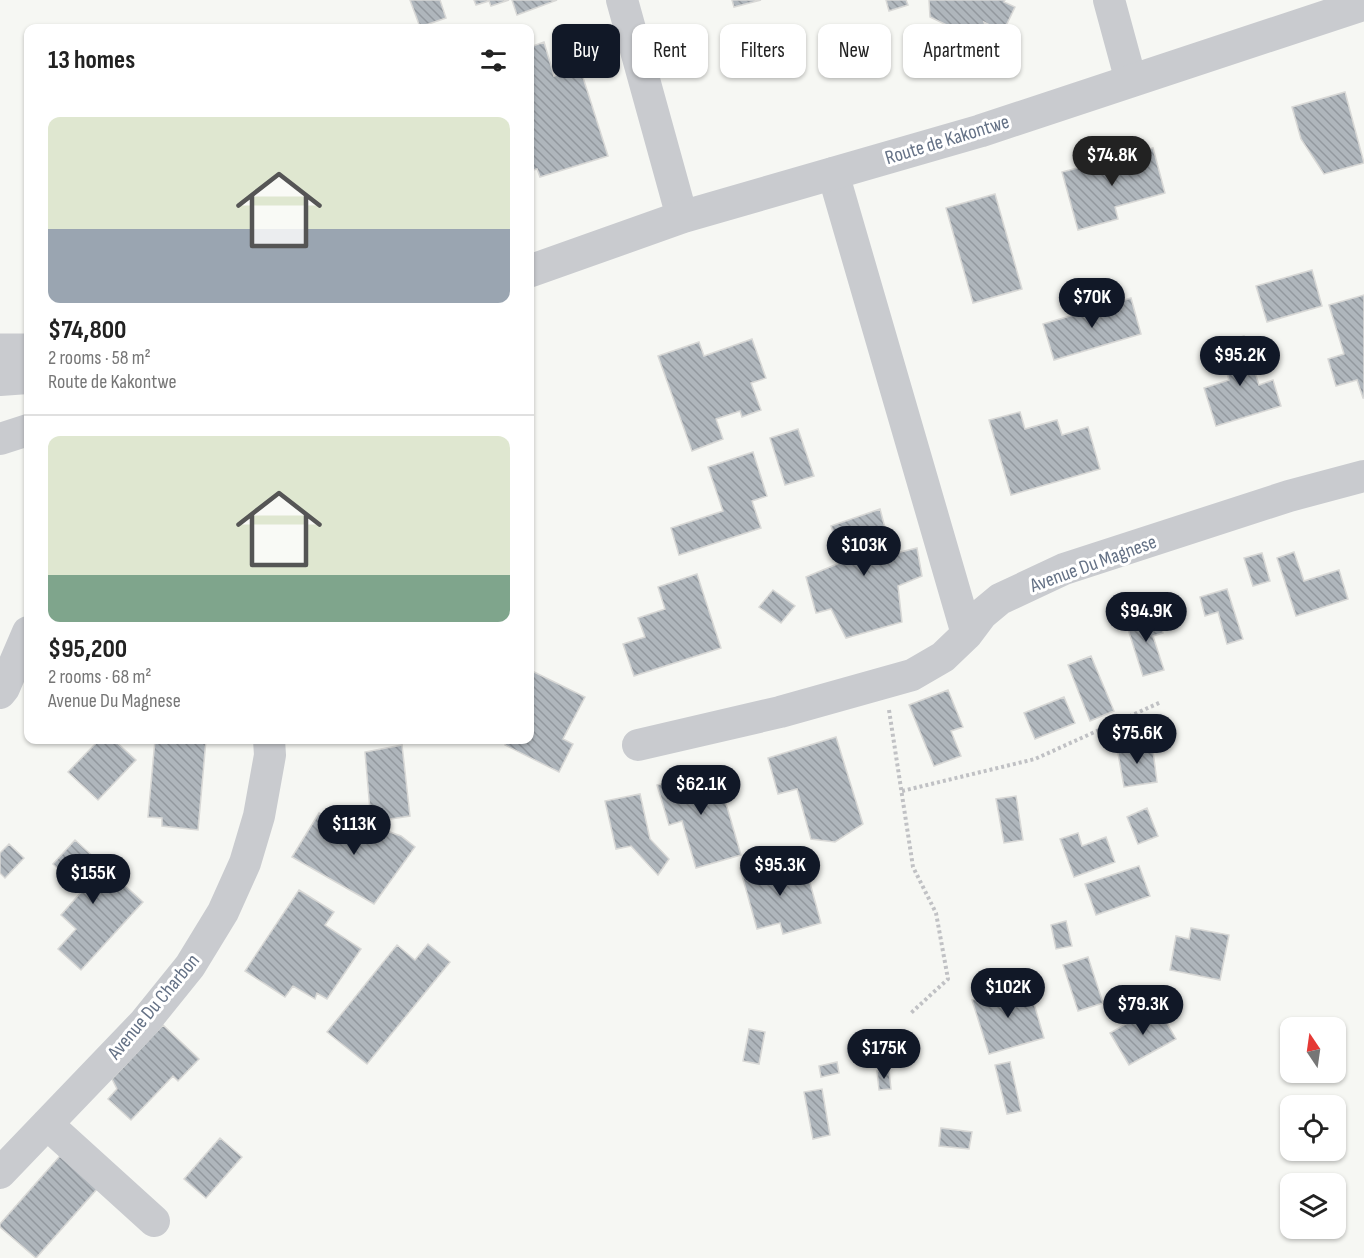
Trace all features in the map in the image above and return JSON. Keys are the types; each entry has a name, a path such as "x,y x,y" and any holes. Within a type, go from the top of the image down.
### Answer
{"street":[{"path":"622,0 682,217"},
{"path":"1109,0 1131,81"},
{"name":"Route de Kakontwe","path":"534,270 682,217 980,131 1364,4"},
{"path":"833,173 966,634"},
{"path":"0,350 24,350"},
{"path":"0,380 24,378"},
{"path":"0,439 24,431"},
{"name":"Avenue Du Magnese","path":"638,745 780,712 912,675 943,657 982,614 1000,599 1064,569 1289,496 1364,476"},
{"path":"0,693 24,641"},
{"name":"Avenue Du Charbon","path":"0,1173 144,1023 190,966 224,912 245,863 259,816 270,755 269,744"},
{"path":"47,1124 154,1221"}],"path":[{"path":"885,683 913,867 936,913 948,980 911,1013"},
{"path":"902,790 1035,759 1161,702"}],"building":[{"path":"410,0 440,0 446,18 429,24 419,24"},
{"path":"474,0 509,0 491,6 489,1 476,5"},
{"path":"512,0 557,0 517,15"},
{"path":"732,0 761,0 734,7"},
{"path":"886,0 906,0 908,5 889,11"},
{"path":"929,0 1005,0 1004,2 1015,7 1007,24 984,22 985,24 945,24 930,17"},
{"path":"544,42 552,69 552,78 583,78 608,156 540,177 537,169 534,170 534,46"},
{"path":"1345,92 1364,163 1324,174 1301,139 1292,107"},
{"path":"1153,148 1165,193 1115,207 1118,219 1078,230 1062,172"},
{"path":"995,194 1022,289 973,303 946,208"},
{"path":"1312,270 1322,306 1267,322 1256,286"},
{"path":"1364,295 1363,398 1357,380 1336,386 1328,359 1344,354 1329,305"},
{"path":"1131,298 1141,334 1054,360 1043,324"},
{"path":"1244,336 1259,385 1273,380 1281,406 1216,426 1204,388 1229,380 1218,344"},
{"path":"752,339 766,378 751,383 761,410 742,417 740,411 716,419 723,439 692,451 658,356 699,342 704,356"},
{"path":"1020,412 1025,429 1057,420 1062,435 1088,427 1100,469 1011,495 989,420"},
{"path":"798,429 814,476 785,485 770,438"},
{"path":"753,452 767,496 752,501 761,528 679,555 671,528 723,511 708,467"},
{"path":"880,509 892,554 917,548 922,576 898,586 902,622 846,638 831,609 816,613 806,577 842,562 831,526"},
{"path":"1294,552 1304,581 1339,570 1348,599 1296,616 1277,558"},
{"path":"1262,553 1270,581 1253,586 1244,558"},
{"path":"697,574 721,648 634,676 623,644 645,637 638,618 665,609 658,587"},
{"path":"1227,589 1243,639 1227,644 1218,612 1205,616 1200,597"},
{"path":"773,590 795,606 781,623 759,607"},
{"path":"1156,614 1163,633 1153,636 1164,670 1143,676 1126,623"},
{"path":"1091,656 1114,711 1090,721 1068,665"},
{"path":"534,672 585,697 563,739 573,744 559,772 505,745 534,744"},
{"path":"948,690 963,727 951,731 961,756 934,766 909,705"},
{"path":"1064,697 1075,723 1035,739 1024,713"},
{"path":"836,737 863,824 835,842 811,839 797,789 778,794 768,758"},
{"path":"1152,743 1157,782 1124,787 1117,748"},
{"path":"95,744 118,744 136,760 98,800 68,772"},
{"path":"155,744 206,744 198,830 162,826 162,818 148,817"},
{"path":"402,745 410,816 371,822 365,752"},
{"path":"716,769 741,855 696,868 682,821 669,825 657,785"},
{"path":"640,794 650,839 669,859 658,875 631,846 616,849 605,801"},
{"path":"1016,796 1023,840 1004,843 996,799"},
{"path":"1147,808 1158,836 1138,844 1127,817"},
{"path":"319,813 369,837 373,826 401,836 415,847 374,904 292,857"},
{"path":"1078,833 1082,846 1106,837 1115,862 1074,877 1060,839"},
{"path":"75,840 143,902 81,970 58,949 76,929 61,915 82,891 53,864"},
{"path":"9,844 24,858 5,878 0,873 0,853"},
{"path":"781,856 787,878 807,872 821,923 783,934 780,923 757,929 740,868"},
{"path":"1139,866 1150,896 1096,915 1085,884"},
{"path":"299,890 334,912 325,925 361,949 327,999 317,993 315,999 293,986 285,997 245,971"},
{"path":"1066,921 1072,946 1056,949 1051,925"},
{"path":"1191,928 1229,935 1220,980 1170,970 1176,936 1189,939"},
{"path":"428,944 450,962 367,1064 327,1032 397,945 415,960"},
{"path":"1088,957 1103,1003 1078,1011 1063,965"},
{"path":"1028,983 1044,1038 989,1054 972,1000"},
{"path":"1157,1006 1176,1039 1129,1065 1110,1033"},
{"path":"163,1025 199,1059 178,1081 173,1076 131,1120 108,1099 117,1089 112,1079"},
{"path":"749,1029 765,1032 759,1064 743,1061"},
{"path":"837,1062 839,1073 821,1077 819,1066"},
{"path":"1010,1062 1021,1111 1007,1114 995,1065"},
{"path":"889,1070 891,1089 879,1090 877,1071"},
{"path":"822,1089 830,1135 813,1139 804,1092"},
{"path":"941,1128 972,1132 969,1149 939,1146"},
{"path":"220,1138 242,1157 206,1198 184,1179"},
{"path":"60,1156 97,1189 36,1258 0,1227 0,1224"}]}
